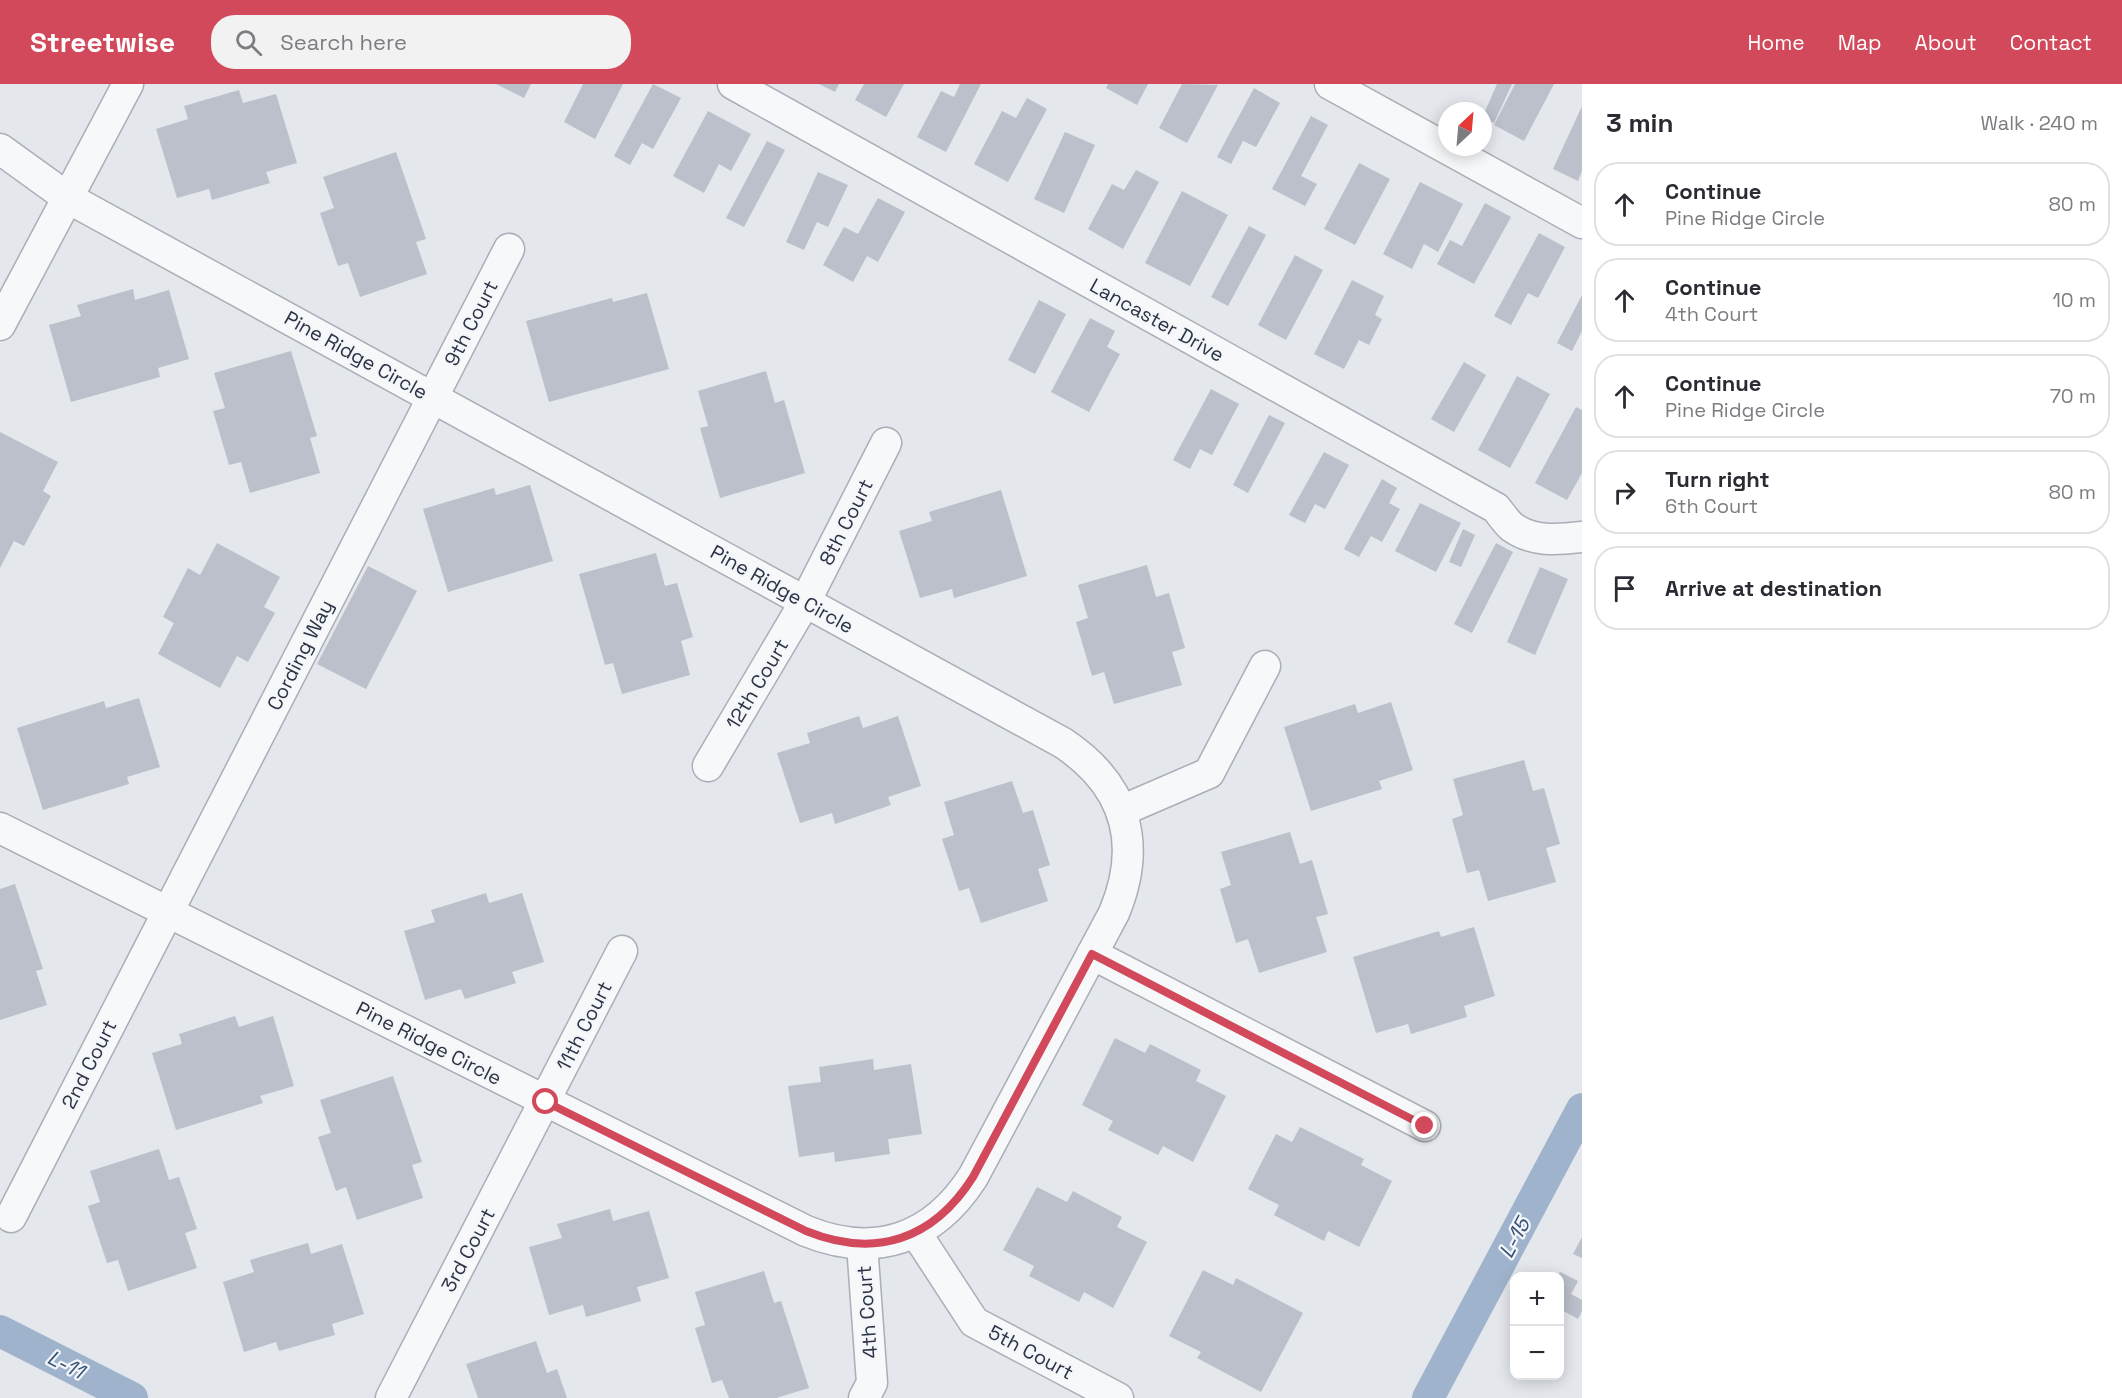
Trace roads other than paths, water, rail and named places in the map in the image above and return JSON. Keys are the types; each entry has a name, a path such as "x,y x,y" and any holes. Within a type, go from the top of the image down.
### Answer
{"street":[{"path":"0,325 128,84"},
{"name":"Lancaster Drive","path":"733,84 1496,508 1511,526 1532,537 1554,541 1582,537"},
{"path":"1330,84 1582,223"},
{"name":"Pine Ridge Circle","path":"0,149 68,198 1073,750 1099,772 1112,791 1121,811 1129,848 1128,870 1123,892 1114,913 973,1177 961,1196 946,1212 916,1233"},
{"name":"9th Court","path":"432,398 509,249"},
{"name":"Cording Way","path":"168,912 432,398"},
{"name":"8th Court","path":"805,602 886,443"},
{"name":"12th Court","path":"708,766 805,602"},
{"path":"1121,811 1209,773 1265,666"},
{"name":"Pine Ridge Circle","path":"0,828 806,1231 826,1239 862,1244"},
{"name":"2nd Court","path":"11,1217 168,912"},
{"name":"11th Court","path":"546,1102 622,951"},
{"path":"1092,954 1425,1126"},
{"name":"3rd Court","path":"391,1398 546,1102"},
{"name":"4th Court","path":"864,1398 872,1383 862,1244 886,1242 916,1233"},
{"name":"5th Court","path":"916,1233 974,1322 1118,1398"}],"waterway":[{"name":"L-15","path":"1428,1398 1582,1109"},
{"name":"L-11","path":"0,1331 132,1398"}]}
